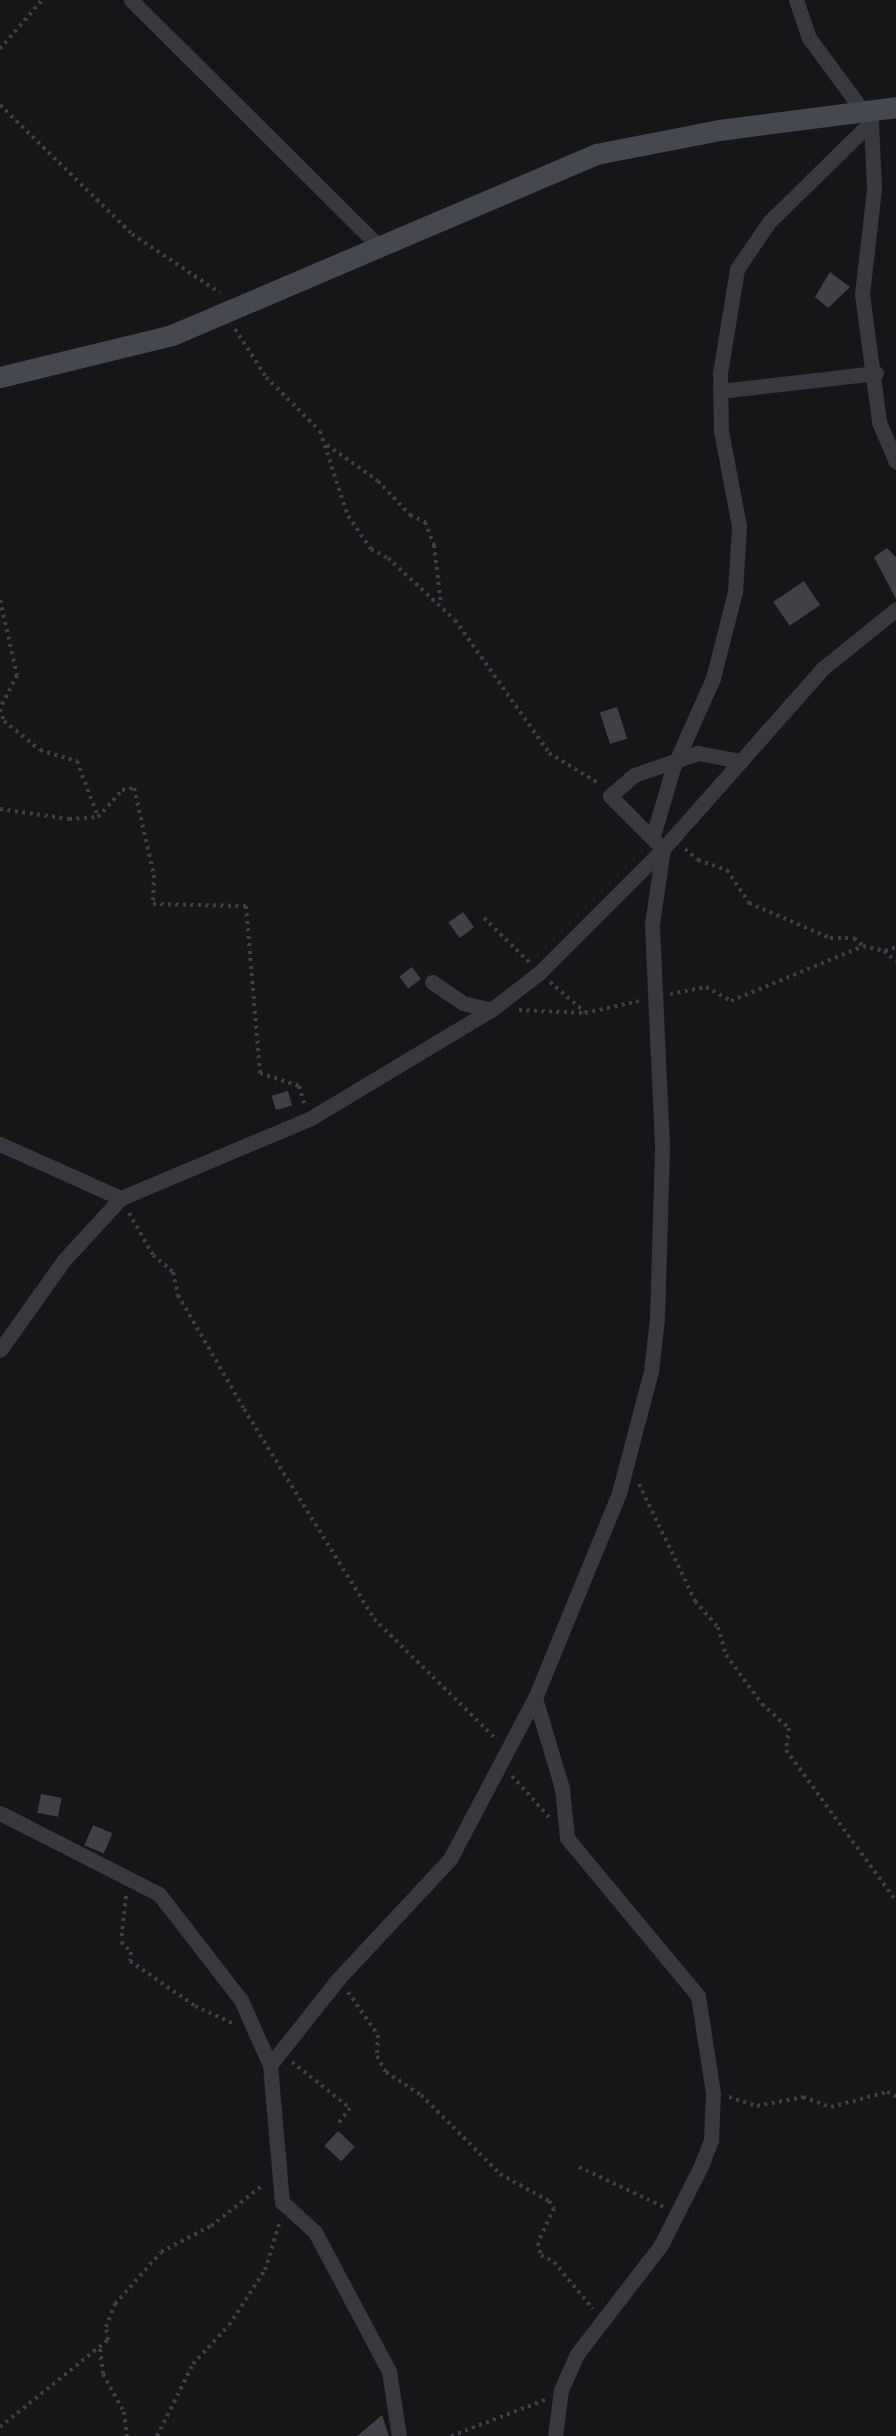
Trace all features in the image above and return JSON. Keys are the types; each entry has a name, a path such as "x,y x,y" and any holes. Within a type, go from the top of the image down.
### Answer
{"street":[{"path":"130,0 378,245"},
{"path":"796,0 809,38 868,115 873,189 862,294 876,373 879,422 896,462"},
{"path":"0,377 172,335 232,306 596,154 719,129 868,115 896,107"},
{"path":"653,836 677,760 713,678 735,592 739,526 725,458 720,391 727,313 737,268 750,243 868,115"},
{"path":"720,391 876,373"},
{"path":"0,1350 64,1260 121,1198 311,1118 491,1010 539,973 675,838 822,669 896,609"},
{"path":"270,2065 339,1978 450,1859 535,1698 627,1465 651,1371 658,1307 662,1146 651,997 652,914 661,852 653,836 610,796 634,775 705,752 741,762"},
{"path":"432,982 463,1003 491,1010"},
{"path":"0,1144 121,1198"},
{"path":"535,1698 562,1788 567,1838 698,1996 713,2093 711,2140 654,2254 577,2354 561,2390 555,2436"},
{"path":"0,1813 159,1894 242,2001 262,2038 270,2065 276,2175 282,2202 315,2232 388,2371 399,2436"},
{"path":"383,2411 392,2394"}],"path":[{"path":"0,49 42,0"},
{"path":"0,105 132,234 173,266 232,306 266,377 327,445 378,481 410,515 425,522 434,545 441,606"},
{"path":"327,445 350,521 371,549 441,606 478,646 549,753 594,778 610,796"},
{"path":"0,600 17,675 0,709 4,721 40,750 77,761 98,816"},
{"path":"0,809 69,819 98,816 122,790 134,788 151,855 153,904 246,906 260,1073 299,1086 311,1118"},
{"path":"675,838 698,860 727,870 750,903 830,938 854,938 863,946 884,951 896,961"},
{"path":"484,918 539,973 585,1013"},
{"path":"491,1010 585,1013 692,986 732,1001 863,946"},
{"path":"884,951 896,947"},
{"path":"121,1198 153,1255 173,1272 178,1295 374,1619 509,1747"},
{"path":"627,1465 650,1501 694,1601 718,1627 726,1655 762,1704 789,1728 786,1750 896,1900"},
{"path":"501,1763 567,1838"},
{"path":"159,1894 125,1896 120,1942 131,1952 130,1961 195,2006 262,2038"},
{"path":"339,1978 378,2035 377,2056 386,2072 421,2095 500,2174 554,2208 538,2243 541,2254 554,2262 601,2322"},
{"path":"279,2051 350,2108 337,2125"},
{"path":"713,2093 757,2106 803,2097 831,2107 887,2092 896,2096"},
{"path":"579,2167 674,2215"},
{"path":"0,2427 100,2349 108,2340 106,2327 115,2304 161,2252 211,2226 276,2175"},
{"path":"157,2436 193,2364 229,2325 265,2270 277,2242 282,2202"},
{"path":"100,2349 103,2374 124,2412 128,2436"},
{"path":"451,2436 561,2390"}],"building":[{"path":"830,272 850,287 828,308 815,297"},
{"path":"887,548 896,557 896,599 874,557"},
{"path":"804,581 820,605 790,626 773,602"},
{"path":"617,707 627,738 610,744 600,713"},
{"path":"463,912 474,927 460,938 448,923"},
{"path":"412,967 421,979 408,989 399,977"},
{"path":"288,1091 292,1105 276,1110 272,1096"},
{"path":"41,1794 62,1798 58,1817 37,1813"},
{"path":"93,1825 112,1833 104,1853 84,1845"},
{"path":"338,2131 355,2147 341,2161 324,2146"},
{"path":"382,2415 389,2436 357,2436"}]}
